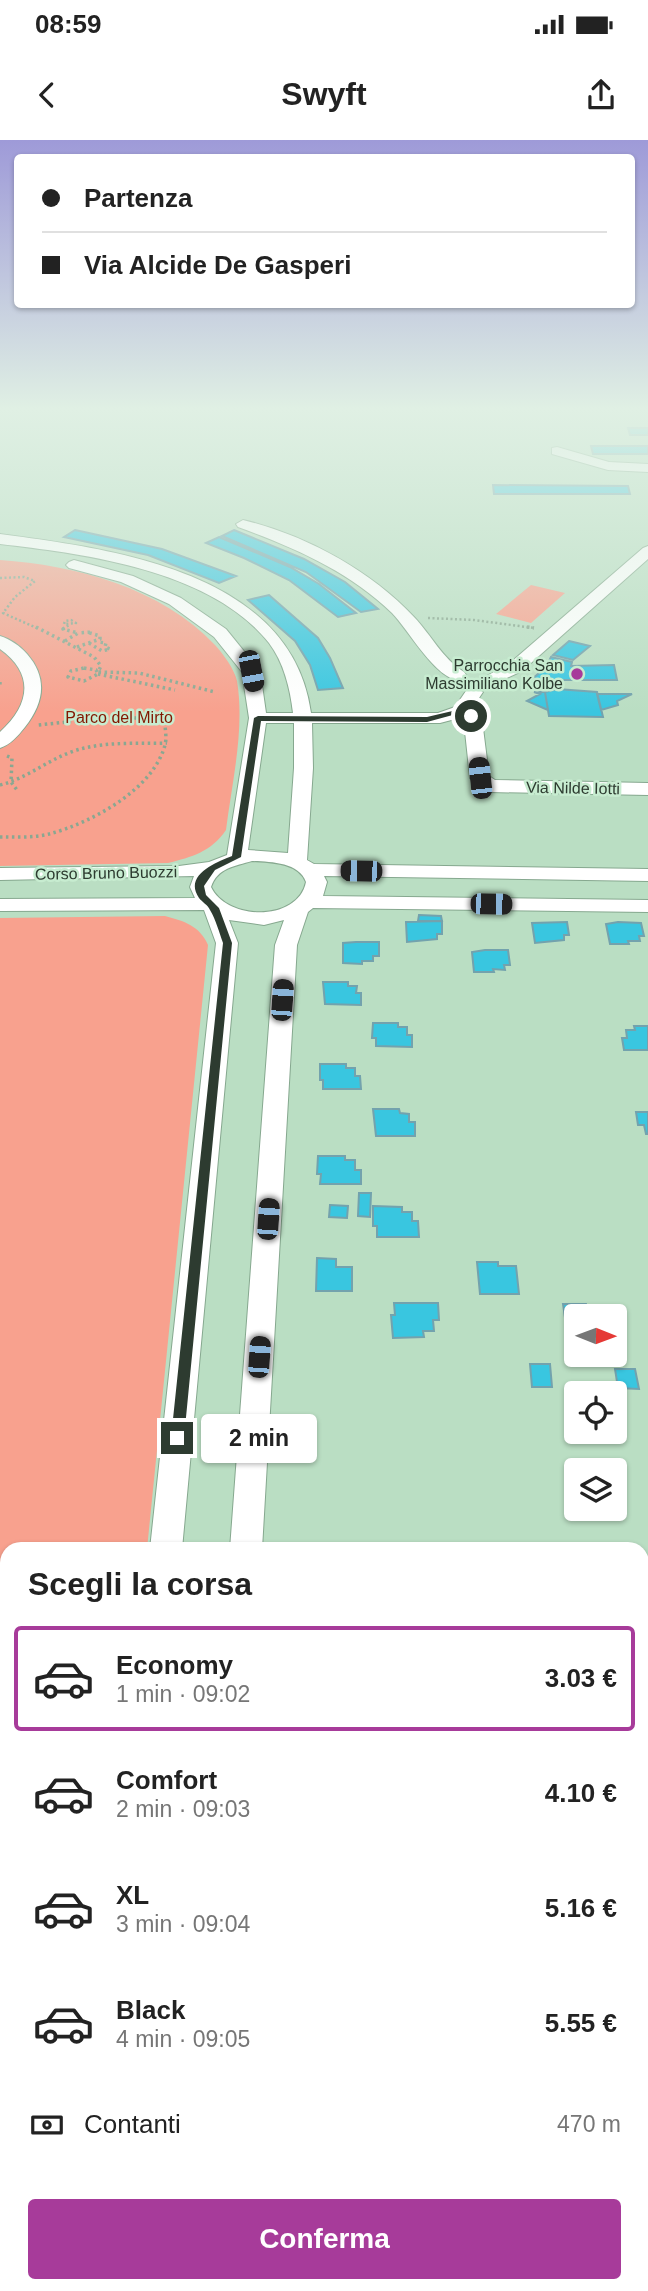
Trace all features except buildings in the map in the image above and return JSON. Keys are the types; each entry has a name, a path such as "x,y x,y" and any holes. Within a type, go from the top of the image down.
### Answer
{"street":[{"path":"243,524 272,534 354,574 376,590 409,621 443,666 458,676"},
{"path":"0,538 121,558 181,577 233,604 271,636 295,676 303,718 303,866 316,880 315,891 303,905 286,945 246,1542"},
{"path":"492,678 516,667 648,551"},
{"path":"0,553 93,569 127,579 175,601 220,633 251,671 258,718 237,857 268,855 303,866 648,875"},
{"path":"621,574 640,580"},
{"path":"0,641 29,666 35,695 20,726 0,742"},
{"path":"479,673 492,678 496,682 492,688 474,692 456,687 453,681 458,676 479,673"},
{"path":"258,718 427,719 461,711 474,692"},
{"name":"Via Nilde Iotti","path":"461,711 473,720 480,778 483,782 498,788 648,789"},
{"name":"Corso Bruno Buozzi","path":"0,874 179,872 211,868 237,857"},
{"path":"167,1542 227,943 211,906 201,895 203,876 211,868"},
{"name":"Corso Bruno Buozzi","path":"0,905 211,906 246,918 283,915 303,905"},
{"path":"303,905 648,906"}],"path":[{"path":"0,578 24,577 35,581 15,597 3,613 94,657 101,666 98,673"},
{"path":"409,621 450,618 555,632"},
{"path":"73,630 70,625 64,629 78,633"},
{"path":"64,641 78,633 92,632 90,633 100,636 99,640 77,648"},
{"path":"88,642 104,652 110,649 105,647 106,643 94,640"},
{"path":"175,690 98,673 93,669 79,668 68,675 74,681 84,681 98,673 139,673 215,692"},
{"path":"0,836 33,837 51,833 95,814 144,780 162,755 166,743 165,723 124,716 20,726"},
{"path":"0,785 23,779 75,751 107,744 166,743"},
{"path":"0,752 12,758 11,782 18,790"}],"green space":[{"name":"Parco del Mirto","path":"0,560 58,567 116,583 143,594 194,625 225,657 237,681 239,737 226,830 214,844 193,856 168,863 0,866"},
{"path":"531,585 565,593 531,623 496,614"},
{"path":"165,916 185,922 196,929 208,945 148,1542 0,1542 0,918"}],"place":[{"name":"Parrocchia San Massimiliano Kolbe","path":"577,674"}],"route":[{"path":"177,1438 227,943 214,908 201,895 200,886 203,876 211,868 237,857 258,718 427,719 461,711 471,716"}]}
